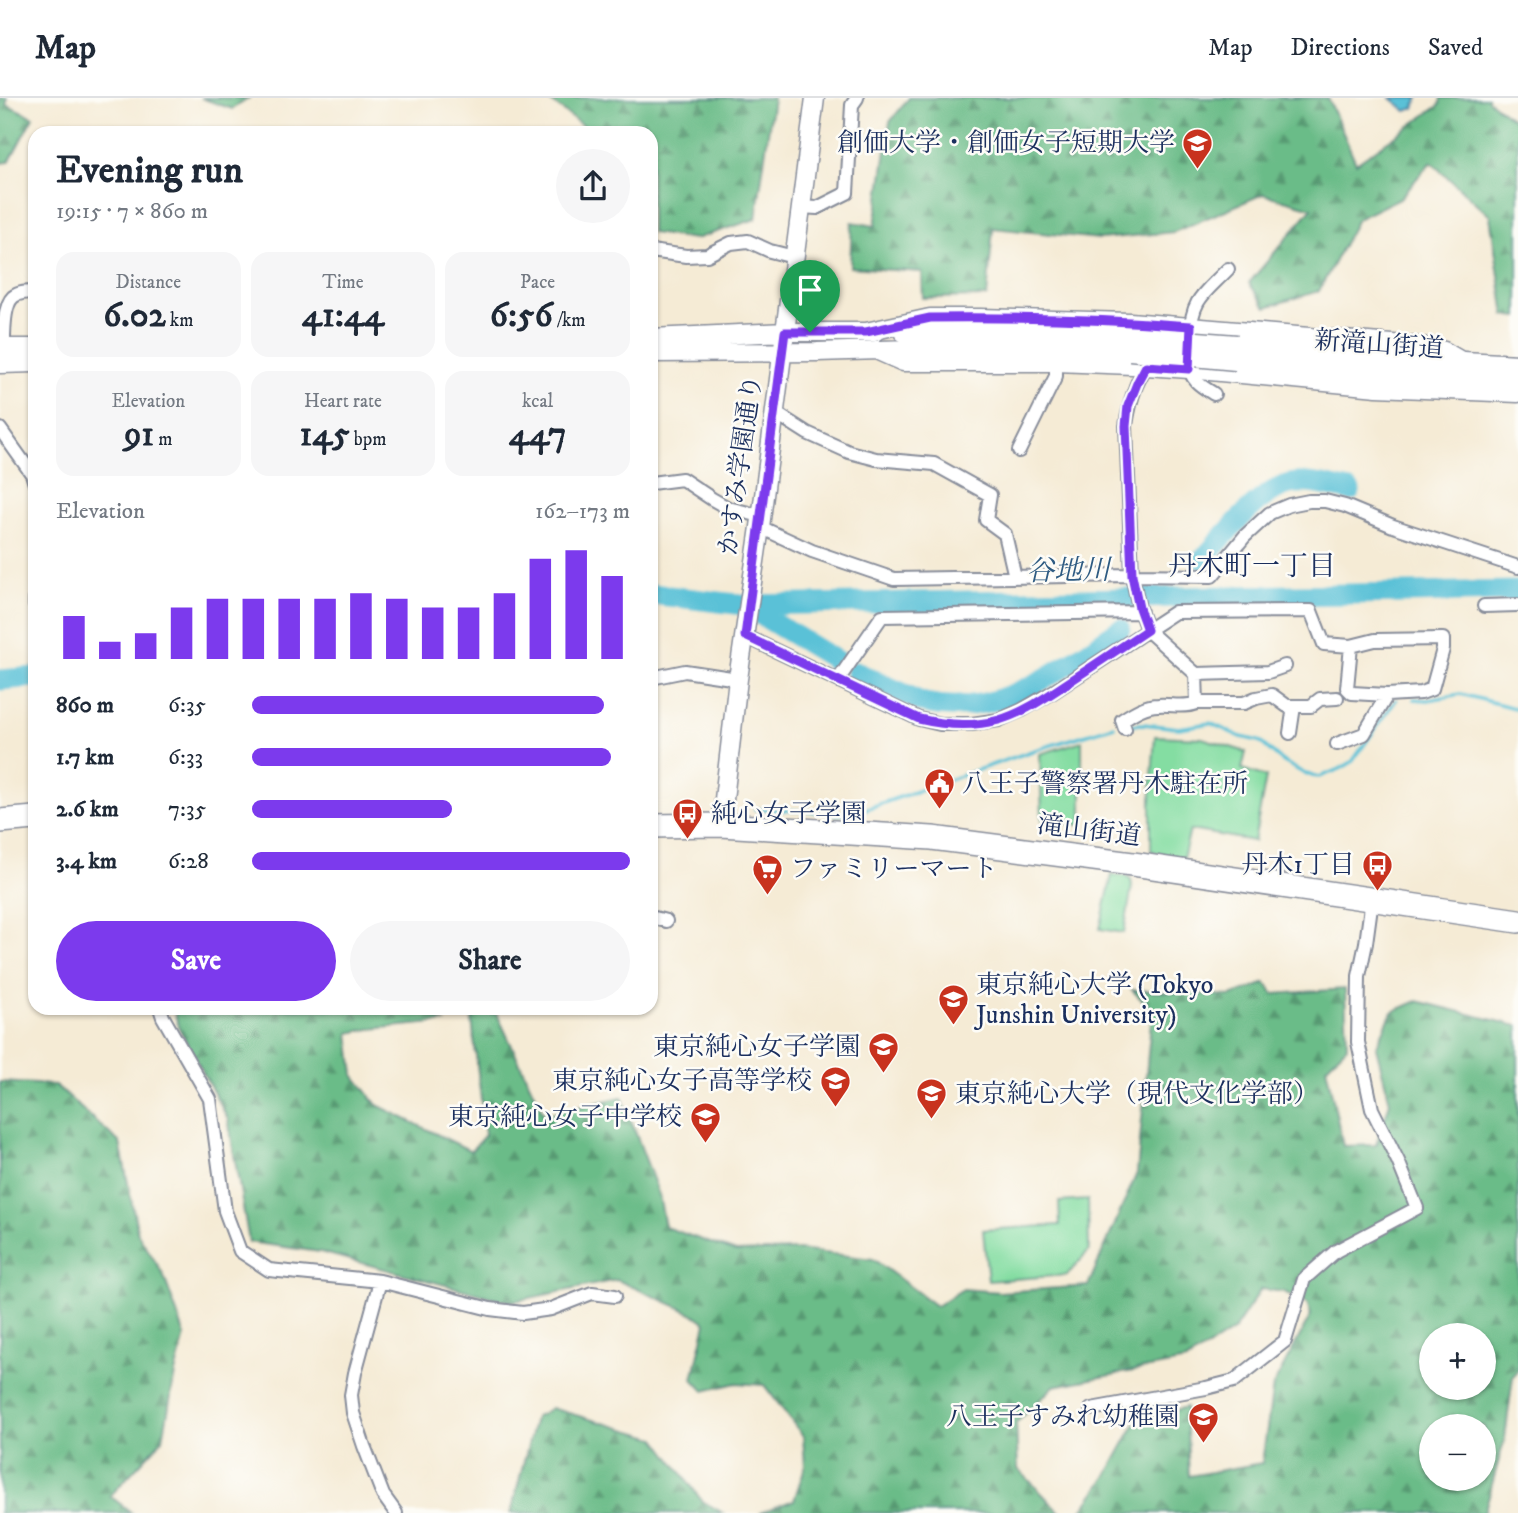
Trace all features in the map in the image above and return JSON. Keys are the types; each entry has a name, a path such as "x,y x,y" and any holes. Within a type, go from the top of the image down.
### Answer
{"highway":[{"path":"0,821 28,819"},
{"name":"滝山街道","path":"658,826 721,825 932,838 1518,920"}],"main road":[{"name":"かすみ学園通り","path":"745,633 815,98"},
{"path":"866,332 930,318 1147,323 1429,347 1444,351 1463,362"},
{"path":"658,338 785,332 957,332 1237,352"},
{"path":"658,353 1130,344"},
{"path":"1,353 28,349"},
{"path":"876,350 903,362 1056,362 1146,366 1377,387 1518,393"},
{"name":"新滝山街道","path":"1237,352 1518,363"},
{"name":"新滝山街道","path":"1237,352 1343,371 1518,379"},
{"path":"1,353 28,361"},
{"path":"1495,362 1518,358"},
{"path":"721,825 745,633"}],"street":[{"path":"800,207 817,208 847,193 854,100"},
{"path":"658,252 685,256 707,255 731,243 748,241 770,251 794,257"},
{"path":"1214,394 1196,383 1189,369 1192,314 1198,301 1228,269"},
{"path":"1,353 8,304 13,296 28,292"},
{"path":"1147,323 1146,366 1128,406 1126,426 1133,579 1147,630 1196,674 1268,672 1285,666"},
{"path":"1019,451 1043,417 1056,376 1056,362"},
{"path":"774,412 807,433 849,452 876,459 934,464 990,495 986,520 1005,534 1014,577"},
{"path":"0,429 28,468"},
{"path":"658,483 682,479 728,508 761,521 812,551 894,579 1133,579 1212,576 1245,536 1270,513 1289,505 1309,502 1345,506 1393,526 1518,567"},
{"path":"1485,606 1518,605"},
{"path":"838,680 882,616 1140,610"},
{"path":"745,633 919,719 940,724 972,724 999,720 1022,710 1175,612 1317,610 1324,644 1350,646 1375,640 1443,639 1443,649 1432,689 1420,693 1352,693 1347,688 1350,646"},
{"path":"658,677 685,671 738,679"},
{"path":"1196,674 1197,703"},
{"path":"1125,729 1122,720 1139,709 1157,704 1191,706 1197,703 1244,703 1272,695 1287,706 1311,706 1320,699 1337,698"},
{"path":"1337,744 1364,734 1387,695"},
{"path":"1290,733 1294,706"},
{"path":"1091,1409 1234,1381 1285,1341 1304,1279 1336,1251 1417,1208 1398,1161 1372,1109 1358,1042 1359,976 1372,899"},
{"path":"658,919 666,921"},
{"path":"162,1015 210,1099 225,1211 240,1251 269,1270 380,1281 490,1309 523,1313 551,1309 592,1293 615,1296"},
{"path":"380,1281 351,1395 353,1413 364,1446 383,1495 396,1513"}],"green space":[{"path":"0,98 7,98 6,104 33,117 9,162 0,163"},
{"path":"201,98 249,98 232,109"},
{"path":"546,98 773,98 756,219 695,239 658,234 658,126 583,126"},
{"name":"創価大学・創価女子短期大学","path":"909,98 1328,98 1356,163 1440,105 1441,98 1488,98 1518,123 1518,317 1505,315 1490,216 1431,162 1400,198 1357,219 1319,291 1266,307 1249,283 1312,208 1263,194 1174,232 1100,239 993,228 987,297 923,298 922,272 850,267 852,222 875,226 890,122"},
{"path":"1155,736 1202,738 1246,752 1242,769 1266,777 1254,841 1190,830 1183,858 1151,851 1151,790"},
{"path":"1082,741 1082,825 1042,820 1040,754"},
{"path":"1112,875 1125,876 1131,880 1124,933 1100,929"},
{"path":"1266,983 1274,994 1345,989 1347,1046 1326,1067 1343,1146 1376,1145 1390,1102 1376,1047 1392,1012 1417,1001 1518,1026 1518,1370 1513,1376 1505,1438 1496,1470 1496,1414 1419,1414 1419,1491 1490,1491 1484,1513 1080,1513 1106,1477 1137,1421 1186,1407 1189,1476 1262,1463 1273,1386 1311,1315 1307,1303 1284,1292 1261,1289 1234,1330 1186,1361 1054,1386 1016,1423 1018,1469 1061,1513 760,1513 794,1500 805,1467 803,1436 764,1385 736,1383 704,1391 693,1379 706,1323 692,1313 617,1280 510,1302 320,1252 249,1242 228,1119 179,1028 175,1015 433,1015 444,1022 349,1033 354,1075 377,1105 471,1151 485,1135 471,1015 497,1015 544,1115 622,1097 659,1195 665,1227 736,1252 798,1250 873,1259 936,1306 963,1289 1000,1292 1088,1286 1137,1173 1152,1010 1132,990 1231,996"},
{"path":"0,1082 55,1085 120,1143 138,1234 163,1274 185,1336 163,1439 110,1496 132,1513 0,1513"},
{"path":"1088,1200 1089,1251 1067,1275 988,1281 983,1230 1060,1225 1059,1202"},
{"path":"551,1408 656,1438 702,1501 723,1513 511,1513 535,1418"}],"water":[{"path":"1391,98 1419,98 1414,108 1406,111"}],"waterway":[{"name":"谷地川","path":"1203,559 1243,516 1278,488 1305,483 1350,491"},
{"name":"谷地川","path":"658,595 745,605 1518,591"},
{"name":"谷地川","path":"746,606 837,661"},
{"name":"谷地川","path":"856,672 925,703 953,706 979,704 1029,687 1120,629"},
{"name":"谷地川","path":"0,680 28,678"},
{"path":"1414,699 1428,700 1461,694 1518,709"},
{"path":"1128,725 1179,728 1210,723 1241,737 1259,741 1282,761 1305,774 1320,777 1352,762 1396,700"},
{"path":"755,809 839,814 860,811 1032,751 1114,726"}],"place":[{"name":"創価大学・創価女子短期大学","path":"1198,170"},
{"name":"八王子警察署丹木駐在所","path":"939,811"},
{"name":"純心女子学園","path":"688,841"},
{"name":"丹木1丁目","path":"1378,892"},
{"name":"ファミリーマート","path":"767,896"},
{"name":"東京純心大学 (Tokyo Junshin University)","path":"953,1027"},
{"name":"東京純心女子学園","path":"884,1074"},
{"name":"東京純心女子高等学校","path":"835,1108"},
{"name":"東京純心大学（現代文化学部）","path":"932,1121"},
{"name":"東京純心女子中学校","path":"705,1144"},
{"name":"八王子すみれ幼稚園","path":"1203,1444"}],"district":[{"name":"丹木町一丁目","path":"1252,566"}],"route":[{"path":"930,318 1130,322 1191,326 1189,369 1146,366 1128,406 1126,442 1132,575 1147,630 1022,710 999,720 972,724 940,724 919,719 745,636 785,332 810,332 866,332 930,318"}]}
